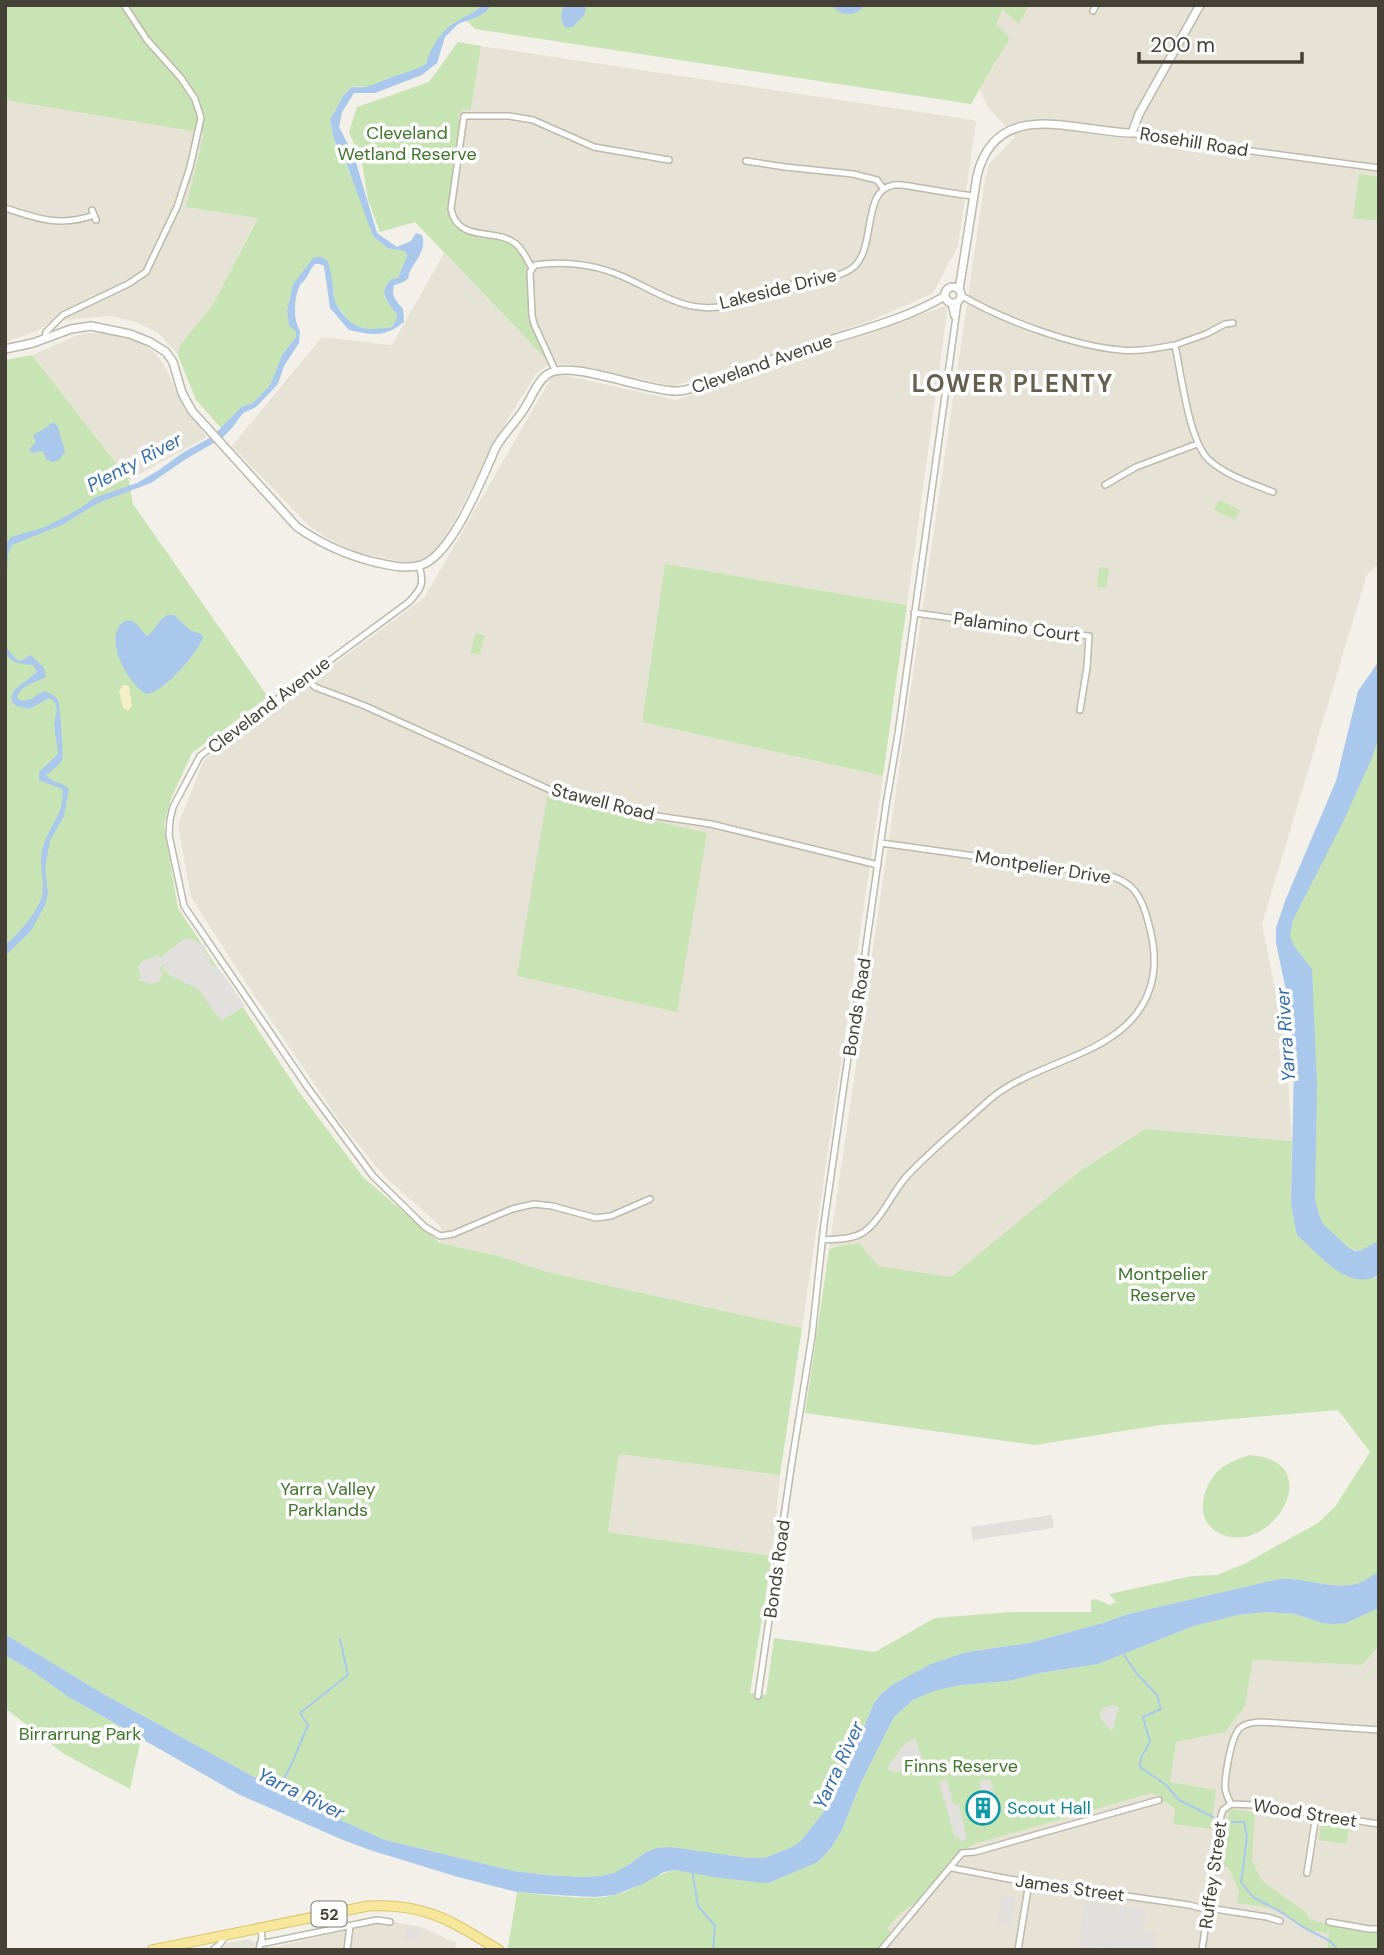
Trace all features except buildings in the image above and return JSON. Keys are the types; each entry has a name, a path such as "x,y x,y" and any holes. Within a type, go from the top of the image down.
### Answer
{"main road":[{"name":"52","path":"152,1950 368,1906 390,1905 433,1913 499,1950"}],"street":[{"path":"45,339 46,332 63,315 128,284 146,272 177,207 195,147 201,118 195,99 181,78 147,40 124,5"},
{"path":"1132,133 1139,114 1200,5"},
{"path":"5,349 71,329 91,326 119,331 150,342 166,352 173,362 182,394 192,411 297,527 315,540 362,559 402,567 419,566 440,551 471,504 497,446 509,427 523,411 541,379 555,370 541,342 532,314 532,268 524,253 515,243 503,237 474,233 460,225 453,216 464,116 509,116 533,120 594,148 669,160"},
{"name":"Rosehill Road","path":"1010,131 1043,123 1379,168"},
{"name":"Bonds Road","path":"758,1696 812,1336 822,1240 850,1036 862,975 914,613 955,319 955,297 979,165 994,143 1010,131"},
{"path":"746,161 853,174 877,180 883,188 897,184 973,196"},
{"name":"Lakeside Drive","path":"532,268 540,264 563,263 586,266 613,273 677,303 722,306 783,286 838,275 851,269 864,255 874,206 883,188"},
{"path":"5,208 66,223 94,215"},
{"path":"955,297 1088,346 1123,350 1175,345 1233,323"},
{"name":"Cleveland Avenue","path":"555,370 570,370 678,392 955,297"},
{"path":"1175,345 1197,444 1208,459 1228,473 1273,492"},
{"path":"1105,485 1136,467 1197,444"},
{"name":"Cleveland Avenue","path":"419,566 422,584 419,592 409,602 200,756 173,807 170,820 169,835 184,906 308,1088 373,1176 425,1227 440,1236 453,1234 512,1209 534,1204 596,1218 611,1216 650,1199"},
{"name":"Palamino Court","path":"914,613 1049,633 1089,636 1080,709"},
{"name":"Stawell Road","path":"306,677 315,687 365,706 557,793 637,813 711,824 878,864"},
{"name":"Montpelier Drive","path":"822,1240 848,1239 867,1229 906,1177 1001,1091 1116,1034 1142,1008 1155,969 1153,941 1144,907 1133,888 1119,879 1103,874 881,844"},
{"path":"1231,1804 1226,1793 1226,1782 1233,1743 1242,1726 1262,1722 1379,1730"},
{"path":"884,1950 890,1939 962,1853 975,1852 1159,1800"},
{"name":"Wood Street","path":"1231,1804 1255,1805 1379,1824"},
{"name":"Ruffey Street","path":"1202,1950 1221,1816 1223,1810 1231,1804"},
{"path":"1307,1873 1316,1815"},
{"name":"James Street","path":"951,1868 1267,1917 1280,1922"},
{"path":"1018,1950 1029,1882"},
{"path":"258,1928 262,1938 260,1947 377,1920 390,1922"},
{"path":"1329,1922 1379,1929"},
{"path":"347,1950 351,1926"},
{"path":"213,1950 226,1935"}],"shaded area":[{"path":"1029,5 1379,5 1379,564 1367,574 1262,924 1286,1045 1292,1141 1145,1129 1080,1171 951,1278 878,1266 853,1245 833,1246 829,1250 985,180 989,164 1015,137 988,107 980,90 1010,38 995,24 1004,10 1019,23"},
{"path":"481,46 973,120 976,123 958,246 933,293 870,321 674,386 564,364 547,366 536,374 509,417 445,538 428,558 403,562 356,552 309,526 232,446 322,337 392,345 444,253 545,357 531,322 528,272 502,239 473,236 455,228 450,220 449,208 460,124 458,114 471,109"},
{"path":"5,100 204,133 258,217 212,306 180,345 177,353 157,332 135,322 110,316 52,321 37,331 5,342"},
{"path":"948,305 907,605 665,565 642,722 883,776 802,1328 547,1272 499,1256 440,1243 441,1227 385,1177 340,1122 191,897 178,825 204,760 424,598 551,378 559,374 676,400"},
{"path":"89,333 106,333 126,338 143,344 156,354 186,408 207,437 129,480 32,355"},
{"path":"189,937 206,946 204,952 210,957 211,963 223,974 245,1006 221,1021 198,989 171,976 162,968 164,963 160,968 163,973 159,981 152,984 138,980 141,976 138,968 141,962 158,955 161,958"},
{"path":"619,1454 780,1475 772,1556 608,1532"},
{"path":"1052,1515 1054,1528 973,1540 971,1527"},
{"path":"1379,1646 1379,1950 879,1950 889,1932 886,1928 958,1853 975,1844 1152,1793 1211,1829 1170,1782 1176,1741 1245,1706 1253,1660 1362,1665"},
{"path":"1113,1705 1119,1707 1112,1732 1100,1714 1102,1708"},
{"path":"915,1738 922,1758 896,1773 888,1769 905,1744"},
{"path":"946,1779 954,1805 959,1805 967,1840 960,1841 959,1837 955,1838 939,1782"},
{"path":"990,1779 995,1795 983,1799 979,1782"},
{"path":"1001,1895 1015,1897 1011,1926 997,1924"},
{"path":"1085,1901 1146,1910 1143,1931 1156,1933 1154,1950 1124,1950 1092,1945 1091,1950 1078,1950"},
{"path":"390,1921 435,1933 456,1943 455,1950 221,1950 227,1943 247,1939 269,1948"},
{"path":"406,1927 421,1930 419,1942 404,1939"}],"green space":[{"path":"5,5 1029,5 1019,24 1003,10 996,24 1010,38 971,104 475,29 464,18 455,22 444,32 426,64 373,86 352,87 343,96 330,120 334,140 356,187 373,236 387,248 405,251 407,257 398,278 384,296 397,315 392,327 371,330 356,327 334,301 330,268 321,257 293,284 287,311 289,326 296,331 296,337 282,355 270,385 253,403 241,407 221,428 196,400 177,353 180,345 212,306 258,218 186,207 204,133 5,100"},
{"name":"Cleveland Wetland Reserve","path":"458,42 481,46 471,110 463,110 458,114 460,124 449,208 452,220 465,233 504,241 520,254 527,272 532,324 546,359 415,222 380,232 368,200 362,163 349,132 357,107 429,82"},
{"path":"1359,174 1379,177 1378,221 1353,218"},
{"name":"Yarra Valley Parklands","path":"32,355 129,480 133,504 268,697 192,753 170,801 164,825 178,908 299,1092 364,1178 440,1243 499,1256 547,1272 802,1328 780,1475 619,1454 608,1532 772,1556 750,1693 766,1695 774,1638 875,1652 935,1618 1010,1612 1091,1612 1091,1600 1096,1599 1110,1605 1116,1602 1109,1594 1192,1576 1217,1575 1244,1564 1318,1523 1335,1507 1370,1452 1338,1410 1161,1425 1035,1445 805,1413 829,1250 859,1243 878,1266 951,1277 1080,1171 1145,1129 1292,1141 1291,1204 1296,1231 1376,1278 1379,1275 1379,1572 1359,1583 1349,1585 1279,1579 1128,1614 1029,1643 967,1652 892,1685 882,1693 874,1703 847,1768 825,1810 800,1842 790,1848 764,1858 646,1852 614,1873 582,1877 514,1871 385,1840 298,1801 100,1692 5,1634 5,360"},
{"path":"1219,500 1240,510 1235,520 1214,510"},
{"path":"665,564 907,605 883,776 642,722"},
{"path":"1099,567 1109,568 1106,588 1097,587"},
{"path":"476,633 485,636 479,655 470,652"},
{"path":"1379,714 1379,1242 1357,1250 1349,1248 1312,1217 1286,940 1296,906"},
{"path":"547,797 707,833 677,1012 517,976"},
{"path":"1249,1455 1274,1461 1286,1473 1289,1489 1284,1506 1273,1522 1257,1533 1238,1538 1219,1533 1211,1527 1203,1511 1203,1502 1209,1484 1220,1469"},
{"name":"Finns Reserve","path":"1379,1608 1379,1646 1362,1665 1253,1660 1245,1706 1225,1732 1176,1742 1170,1782 1216,1790 1211,1829 1173,1824 1175,1809 1152,1793 975,1844 958,1853 921,1899 901,1913 887,1928 890,1932 879,1950 515,1950 508,1947 517,1892 580,1898 604,1897 631,1890 675,1870 771,1882 818,1862 842,1830 860,1785 894,1717 913,1700 934,1691 961,1685 1009,1681 1098,1664 1194,1626 1238,1615 1267,1612 1295,1614 1322,1623 1346,1623"},
{"name":"Birrarrung Park","path":"5,1655 67,1696 141,1739 130,1789 64,1754 5,1708"},
{"path":"1232,1809 1255,1813 1252,1860 1262,1881 1307,1913 1308,1918 1379,1932 1379,1950 1327,1950 1329,1933 1309,1930 1272,1908 1237,1903 1239,1891 1228,1867 1222,1866 1229,1811"},
{"path":"1324,1824 1349,1828 1346,1844 1319,1840 1321,1826"}],"sand":[{"path":"123,685 129,686 132,706 128,711 123,708 119,691"}],"water":[{"path":"482,5 491,5 486,12 458,24 445,37 437,63 422,75 375,93 354,93 342,112 339,127 354,156 377,233 397,247 411,241 416,233 422,235 422,250 408,278 394,285 393,289 396,301 403,309 404,322 390,331 378,334 349,330 330,308 324,266 315,264 297,292 295,309 300,331 299,343 284,366 278,384 256,407 243,413 222,438 151,483 98,503 62,525 12,545 8,554 5,602 5,545 11,537 45,527 94,498 137,483 156,472 213,436 241,407 253,403 270,385 282,355 296,337 296,331 289,326 287,311 293,284 314,257 327,260 335,300 342,313 353,324 377,329 392,327 397,315 384,293 391,279 398,278 407,256 405,251 387,248 373,236 346,163 346,153 341,153 334,140 330,120 343,96 352,87 372,85 426,64 444,31"},
{"path":"564,5 584,5 586,8 584,15 573,27 566,28 563,25 561,16"},
{"path":"831,5 865,5 857,12 848,14"},
{"path":"52,423 57,425 65,451 60,459 53,462 46,459 43,451 32,453 29,449 36,442 33,435"},
{"path":"168,615 174,615 203,638 187,662 170,680 146,694 132,682 120,662 115,640 117,631 122,623 131,620 147,636"},
{"path":"5,646 20,661 31,655 44,668 46,677 25,687 17,698 22,701 31,699 44,691 58,700 62,760 46,775 69,789 64,816 50,841 45,868 48,894 45,905 31,931 5,956 5,945 26,923 40,902 43,890 42,852 63,797 62,789 39,780 39,772 58,754 54,724 57,710 54,701 49,698 29,709 13,703 11,697 14,690 37,672 33,665 11,659"},
{"path":"1379,661 1379,737 1343,822 1293,920 1290,936 1294,946 1312,969 1317,1084 1315,1199 1320,1218 1324,1225 1355,1251 1379,1241 1379,1275 1356,1279 1325,1261 1296,1231 1291,1204 1294,1066 1292,1034 1276,943 1276,928 1336,781 1358,691"},
{"path":"1379,1572 1379,1608 1346,1623 1322,1623 1295,1614 1267,1612 1238,1615 1194,1626 1098,1664 1009,1681 961,1685 934,1691 913,1700 894,1717 860,1785 842,1830 818,1862 763,1883 675,1870 664,1872 615,1895 595,1897 517,1892 458,1877 343,1840 238,1794 67,1696 5,1655 5,1634 100,1692 298,1801 385,1840 514,1871 600,1876 614,1873 657,1848 671,1847 764,1858 800,1842 825,1810 847,1768 874,1703 892,1685 931,1664 967,1652 1029,1643 1128,1614 1279,1579 1349,1585 1359,1583"}],"waterway":[{"name":"Yarra River","path":"278,1790 308,1725 300,1713 348,1675 340,1639"},
{"path":"1124,1655 1157,1695 1161,1709 1143,1717 1150,1742 1141,1758 1140,1767 1166,1785 1179,1800 1213,1817"},
{"path":"1232,1822 1244,1822 1247,1837 1241,1882 1253,1897 1330,1941 1338,1950"},
{"path":"692,1870 698,1906 715,1926 713,1950"}],"place":[{"name":"Scout Hall","path":"983,1808"}],"district":[{"name":"LOWER PLENTY","path":"1013,384"}],"water label":[{"name":"Plenty River","path":"134,462"}],"park label":[{"name":"Montpelier Reserve","path":"1163,1284"}]}
